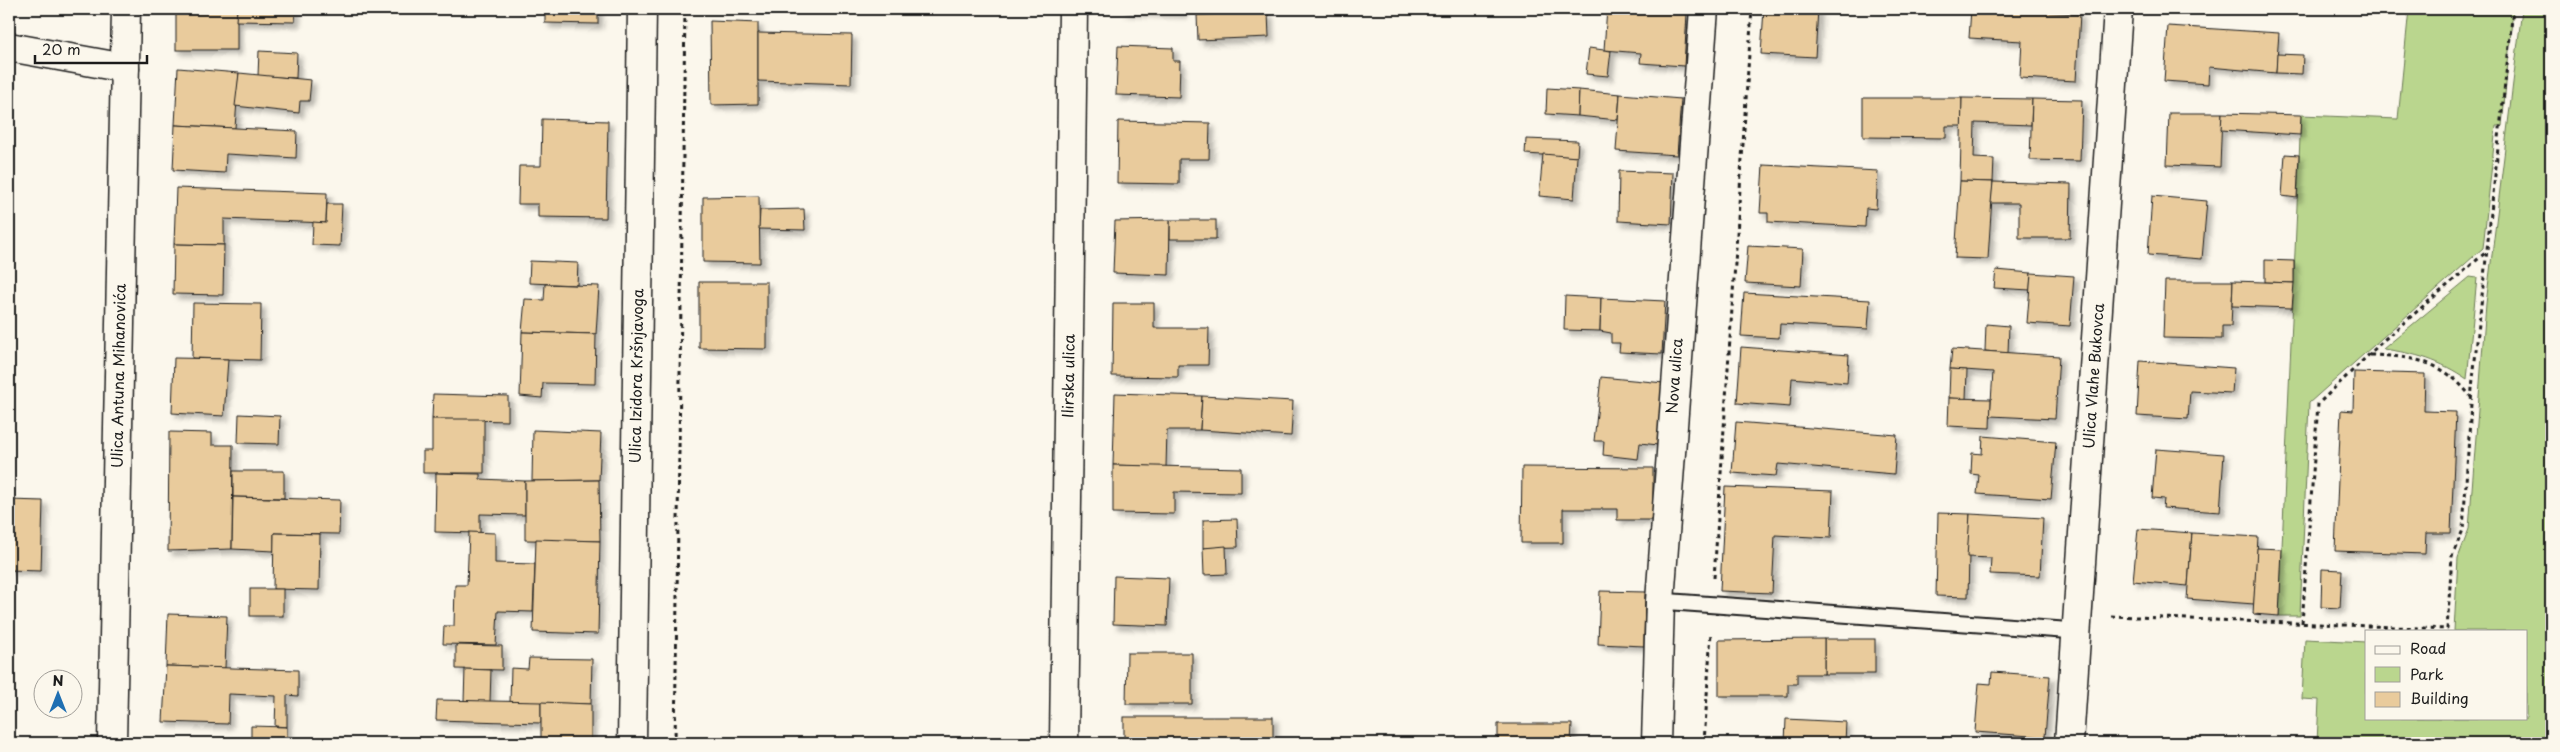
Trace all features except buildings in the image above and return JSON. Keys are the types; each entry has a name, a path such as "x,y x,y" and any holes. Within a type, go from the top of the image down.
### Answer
{"street":[{"name":"Ulica Antuna Mihanovića","path":"112,743 126,9"},
{"name":"Ulica Izidora Kršnjavoga","path":"632,743 642,9"},
{"name":"Ilirska ulica","path":"1064,743 1073,9"},
{"name":"Nova ulica","path":"1656,743 1660,601 1704,9"},
{"name":"Ulica Vlahe Bukovca","path":"2069,743 2118,9"},
{"path":"9,48 125,68"}],"lane":[{"path":"1660,601 2076,631"}],"path":[{"path":"675,743 685,9"},
{"path":"1704,743 1752,9"},
{"path":"2103,616 2447,629 2452,556 2463,530 2471,397 2502,126 2513,9"},
{"path":"2302,623 2318,404 2369,355 2486,253"},
{"path":"2369,355 2416,359 2434,365 2458,379 2471,397"}],"green space":[{"path":"2409,9 2513,9 2502,126 2496,126 2483,248 2309,403 2300,616 2279,616 2301,115 2398,119"},
{"path":"2522,9 2551,9 2551,743 2317,743 2319,700 2302,699 2305,639 2365,642 2365,720 2528,720 2528,630 2454,630 2458,558 2469,529 2486,304"},
{"path":"2470,277 2477,278 2467,379 2447,367 2427,359 2383,349"}]}
